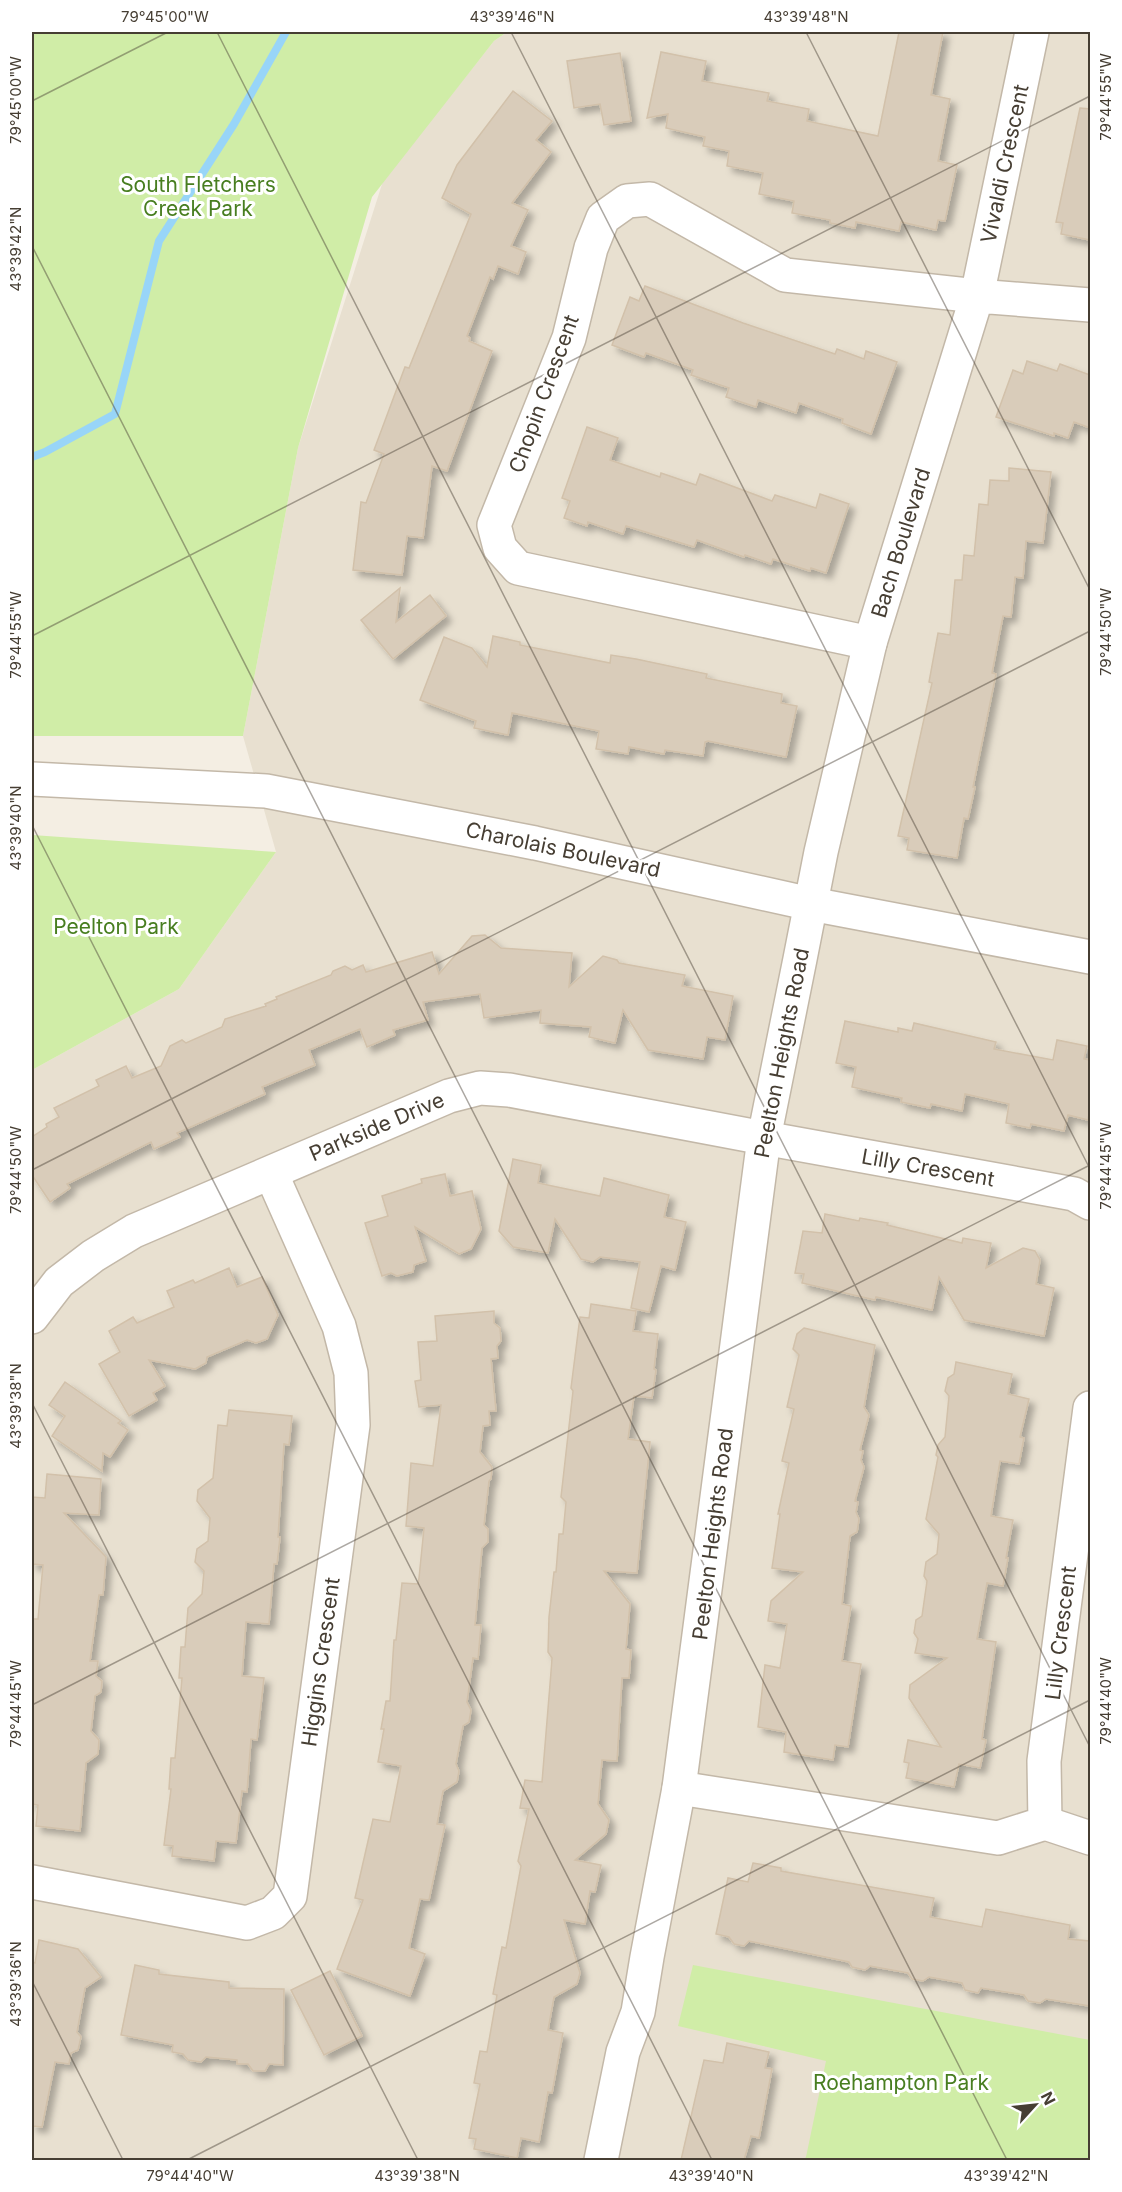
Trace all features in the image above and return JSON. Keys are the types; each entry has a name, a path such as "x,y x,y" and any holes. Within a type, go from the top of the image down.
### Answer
{"street":[{"name":"Vivaldi Crescent","path":"977,296 1032,32"},
{"name":"Chopin Crescent","path":"870,643 518,568 500,548 494,525 569,338 591,248 603,218 627,201 650,199 785,274 977,296"},
{"path":"977,296 1090,305"},
{"name":"Bach Boulevard","path":"811,904 870,643 977,296"},
{"name":"Charolais Boulevard","path":"32,778 266,791 536,843 811,904 1090,957"},
{"name":"Peelton Heights Road","path":"601,2160 623,2052 638,2012 680,1788 764,1138 811,904"},
{"name":"Parkside Drive","path":"32,1317 59,1282 93,1256 134,1230 449,1096 480,1088 509,1090 764,1138"},
{"name":"Lilly Crescent","path":"764,1138 1074,1194 1090,1203"},
{"name":"Higgins Crescent","path":"32,1882 247,1923 273,1913 290,1896 353,1425 351,1373 339,1326 271,1173"},
{"name":"Lilly Crescent","path":"1045,1823 1044,1761 1090,1408"},
{"path":"680,1788 998,1838 1045,1823 1090,1838"}],"shaded area":[{"path":"507,32 1090,32 1090,2160 32,2160 32,1070 179,989 276,852 243,736 298,448 383,181 494,41"}],"green space":[{"name":"South Fletchers Creek Park","path":"32,32 507,32 494,41 372,197 298,448 243,736 32,736"},
{"name":"Peelton Park","path":"32,835 276,852 179,989 32,1070"},
{"name":"Roehampton Park","path":"693,1965 1090,2040 1090,2160 804,2160 826,2061 678,2026"}],"building":[{"path":"899,32 943,32 931,95 950,99 938,161 957,165 945,221 938,220 936,230 901,222 899,231 856,222 855,228 830,223 830,220 792,213 794,201 759,194 763,173 727,166 729,151 703,146 705,137 666,128 668,114 647,118 661,52 706,61 702,81 769,93 767,101 809,109 807,121 878,136"},
{"path":"620,53 631,121 604,125 600,104 574,108 567,61"},
{"path":"513,91 552,121 536,140 551,152 512,203 528,210 511,246 526,252 518,274 498,266 493,279 490,277 467,336 470,338 469,341 492,351 447,471 432,466 423,538 407,536 402,575 353,570 361,502 366,503 384,454 374,450 405,367 409,368 471,214 442,198 457,165"},
{"path":"1080,108 1090,109 1090,240 1061,234 1063,223 1056,222"},
{"path":"645,286 743,323 835,354 837,349 864,359 866,351 897,362 871,434 842,423 843,419 799,403 796,413 758,400 756,407 726,397 729,388 691,375 693,370 646,353 644,357 612,345 630,297 639,301"},
{"path":"1027,361 1057,371 1060,364 1090,375 1090,428 1074,422 1068,438 1054,433 1054,436 996,417 1013,370 1023,374"},
{"path":"587,427 618,438 610,460 660,477 661,473 696,485 700,474 772,501 775,495 816,508 820,494 849,504 826,573 811,568 810,571 773,559 771,564 697,540 694,547 626,526 623,534 588,522 587,526 564,518 570,501 562,498"},
{"path":"1009,468 1051,472 1043,543 1026,541 1023,578 1015,577 1011,617 1003,616 992,673 996,674 973,787 975,787 968,819 964,818 957,858 907,850 909,838 898,836 932,683 929,682 938,633 950,635 955,580 962,580 964,555 974,556 979,504 988,505 990,480 1009,481"},
{"path":"400,588 396,622 430,595 446,616 393,659 361,620"},
{"path":"493,636 520,642 520,645 610,663 611,655 636,659 707,674 706,678 782,694 781,703 797,706 786,757 708,741 705,742 703,756 665,750 664,754 629,747 628,754 596,749 599,731 512,713 508,735 474,728 476,721 420,700 444,637 472,648 487,667"},
{"path":"485,935 501,948 572,953 569,987 603,956 617,960 619,963 685,975 682,986 733,996 725,1040 707,1037 703,1059 648,1050 623,1010 615,1043 589,1037 591,1027 540,1023 541,1010 484,1018 480,994 423,1002 428,1020 393,1030 395,1035 367,1047 360,1029 309,1050 315,1065 262,1087 265,1094 177,1133 180,1137 154,1149 151,1142 67,1184 70,1188 50,1202 32,1175 32,1137 47,1127 46,1124 59,1117 54,1108 99,1086 96,1080 126,1066 132,1078 161,1066 170,1046 182,1040 186,1043 222,1027 225,1019 266,1006 265,1004 277,999 276,997 331,975 333,971 345,966 352,970 363,965 366,972 432,952 439,974 472,936"},
{"path":"845,1021 898,1032 898,1028 912,1031 914,1023 996,1042 994,1049 1053,1060 1057,1040 1087,1046 1084,1059 1090,1060 1088,1120 1068,1115 1064,1131 1031,1124 1030,1128 1006,1123 1009,1104 965,1094 962,1111 931,1104 930,1108 901,1102 902,1098 852,1087 856,1067 836,1063"},
{"path":"513,1159 541,1165 538,1183 600,1196 604,1178 669,1195 664,1217 686,1222 675,1270 661,1266 649,1312 631,1308 640,1262 600,1257 593,1262 581,1259 555,1219 548,1253 513,1247 499,1231"},
{"path":"445,1174 450,1196 472,1191 481,1229 471,1249 459,1254 415,1227 426,1261 414,1265 413,1272 397,1276 391,1273 382,1276 365,1223 388,1216 382,1196 422,1183 421,1179"},
{"path":"825,1214 859,1221 860,1218 888,1223 887,1225 962,1243 963,1238 991,1243 986,1268 1023,1248 1035,1251 1040,1260 1036,1284 1054,1288 1044,1336 964,1320 939,1277 932,1310 876,1297 875,1300 802,1283 804,1274 795,1273 803,1231 822,1233"},
{"path":"229,1268 237,1287 262,1277 278,1315 267,1339 256,1343 247,1340 207,1357 206,1363 195,1369 149,1360 165,1386 153,1393 157,1400 129,1416 99,1364 120,1352 109,1331 133,1317 137,1323 174,1307 167,1291 193,1280 195,1283"},
{"path":"591,1304 636,1311 633,1331 658,1334 652,1398 634,1396 628,1439 650,1442 637,1573 604,1571 630,1604 626,1649 631,1650 629,1678 622,1678 617,1761 602,1760 598,1804 609,1820 606,1834 575,1860 601,1865 595,1892 590,1891 585,1924 564,1920 580,1973 577,1984 554,1997 548,2030 563,2033 552,2093 548,2092 539,2142 521,2138 517,2158 474,2149 476,2139 469,2138 480,2084 474,2083 480,2051 487,2052 497,1995 493,1994 502,1947 506,1948 521,1866 518,1861 529,1809 520,1808 525,1780 542,1782 552,1658 548,1652 549,1617 559,1534 563,1534 566,1502 561,1497 573,1391 571,1388 580,1317 589,1318"},
{"path":"494,1311 494,1323 500,1328 501,1341 497,1346 498,1358 491,1359 496,1411 489,1411 490,1425 483,1426 480,1452 492,1467 484,1525 488,1529 488,1542 482,1548 475,1625 481,1625 478,1659 473,1658 467,1702 471,1710 469,1722 463,1726 456,1764 459,1771 457,1782 443,1791 437,1824 445,1825 429,1900 420,1899 409,1948 425,1954 410,1996 337,1969 363,1900 355,1898 373,1819 390,1822 401,1766 378,1762 384,1729 381,1729 386,1701 390,1701 394,1640 396,1640 402,1583 418,1584 419,1578 424,1528 406,1526 411,1463 433,1466 441,1405 419,1407 415,1381 421,1380 418,1342 437,1341 435,1316"},
{"path":"804,1328 875,1345 864,1407 869,1415 860,1450 863,1451 861,1460 864,1467 855,1501 858,1502 856,1512 859,1519 857,1532 850,1536 842,1604 851,1606 842,1661 861,1664 848,1747 835,1745 833,1760 784,1752 786,1732 758,1727 765,1665 780,1668 787,1624 768,1621 771,1601 803,1572 772,1568 780,1514 778,1514 789,1463 782,1461 794,1409 787,1407 799,1355 793,1349 797,1334"},
{"path":"956,1362 1012,1374 1008,1394 1029,1399 1020,1437 1024,1438 1019,1464 1000,1461 991,1516 1013,1520 1003,1586 987,1583 977,1639 996,1642 982,1739 986,1740 980,1768 959,1764 954,1787 906,1778 909,1763 904,1762 908,1740 941,1747 909,1698 910,1685 947,1658 915,1653 918,1639 914,1633 916,1620 922,1616 927,1581 924,1576 926,1562 937,1554 939,1534 926,1519 938,1457 936,1455 938,1445 945,1437 949,1396 945,1391 948,1378 954,1374"},
{"path":"65,1382 121,1421 118,1423 128,1430 110,1457 103,1453 102,1471 52,1436 65,1416 49,1405"},
{"path":"229,1410 292,1416 289,1445 284,1444 278,1537 280,1537 277,1564 274,1564 269,1624 246,1622 242,1676 264,1678 257,1740 251,1739 247,1792 242,1791 236,1843 216,1841 214,1861 172,1856 173,1846 164,1845 171,1789 169,1789 171,1758 175,1758 182,1678 179,1678 181,1647 185,1647 188,1608 202,1594 204,1571 195,1562 197,1549 208,1541 210,1518 197,1501 198,1490 213,1478 218,1425 227,1426"},
{"path":"47,1474 101,1479 99,1515 64,1513 106,1557 103,1595 99,1595 90,1661 98,1661 96,1676 102,1681 101,1692 95,1696 91,1731 99,1740 98,1754 86,1763 80,1831 36,1826 38,1805 32,1804 32,1619 38,1619 43,1565 32,1564 32,1497 45,1498"},
{"path":"753,1863 781,1868 781,1871 934,1898 930,1917 982,1927 986,1909 1070,1925 1068,1939 1090,1941 1090,2006 1046,1999 1040,2003 1028,2001 1024,1995 981,1988 978,1993 965,1990 962,1983 929,1977 923,1981 912,1979 908,1973 870,1966 865,1970 852,1967 849,1962 749,1941 744,1946 734,1944 729,1937 716,1934 728,1878 748,1882"},
{"path":"39,1940 78,1949 101,1977 85,1988 77,2032 81,2037 78,2050 71,2053 69,2064 55,2062 42,2127 32,2126 32,1962 35,1963"},
{"path":"135,1965 159,1970 159,1974 229,1982 229,1988 284,1989 283,2065 269,2064 265,2071 253,2071 248,2064 237,2064 237,2060 206,2057 201,2062 188,2060 183,2054 172,2052 173,2045 121,2035"},
{"path":"330,1971 362,2036 324,2055 291,1990"},
{"path":"727,2043 769,2052 765,2068 772,2069 759,2138 751,2136 744,2160 681,2160 704,2060 723,2063"}],"waterway":[{"path":"32,457 115,414 159,241 234,124 286,32"}]}
